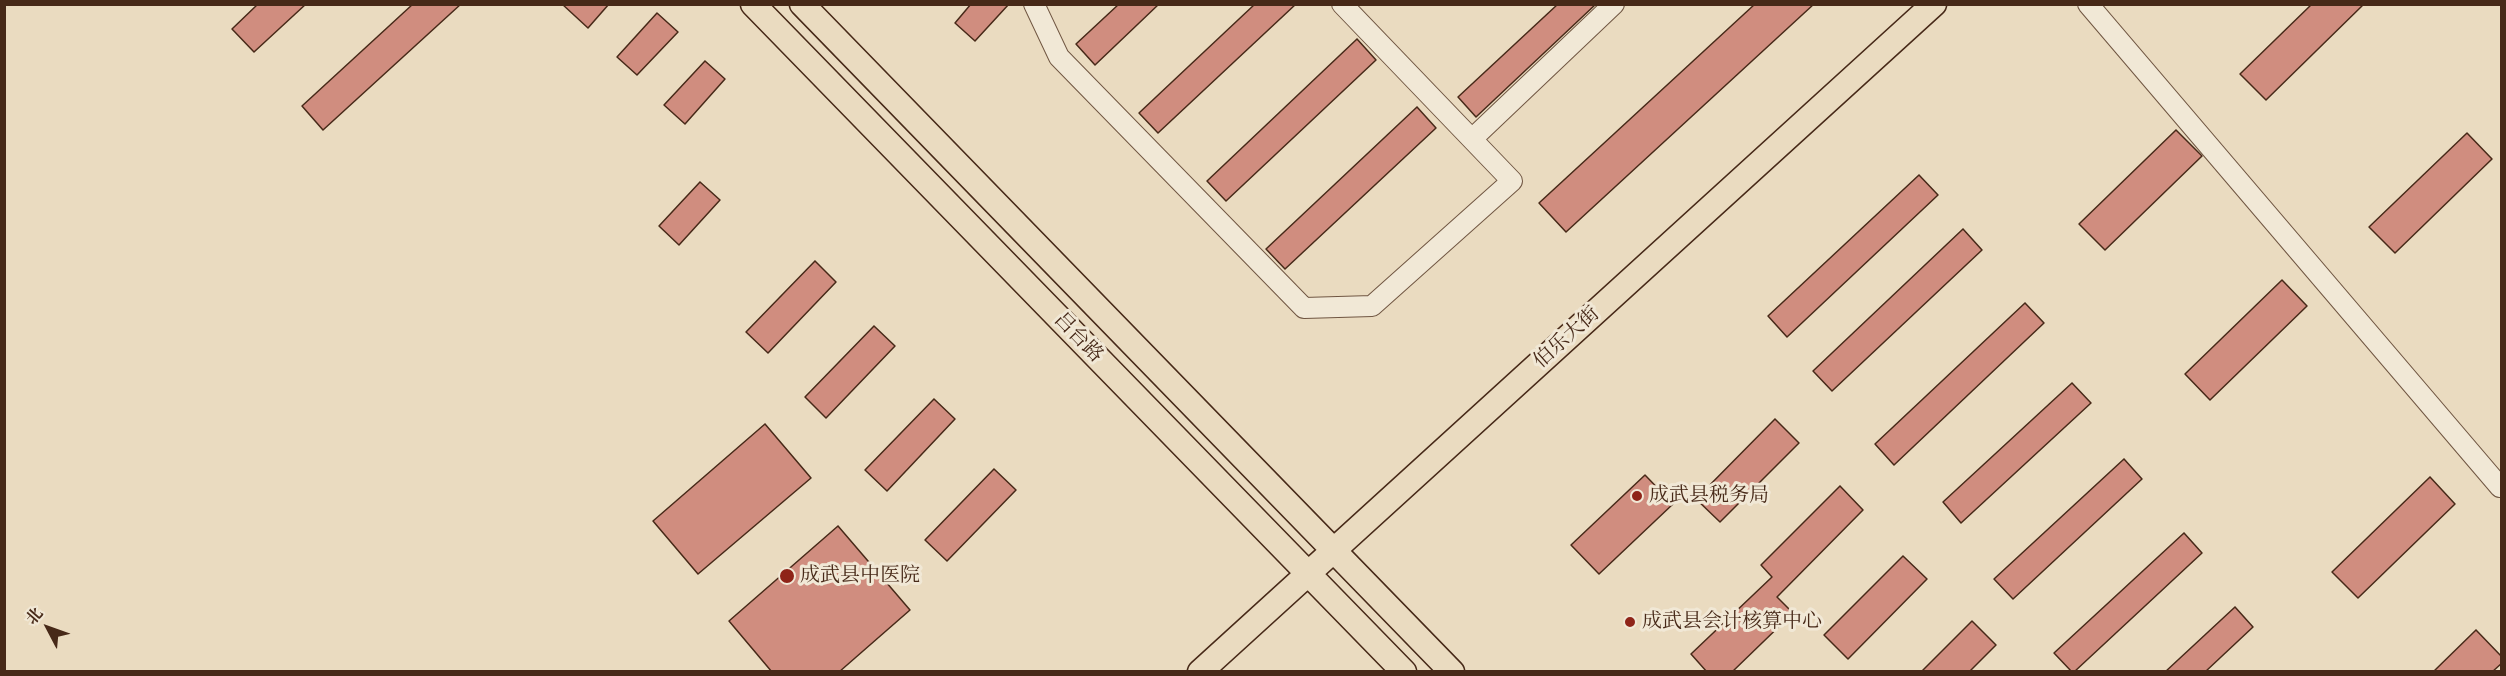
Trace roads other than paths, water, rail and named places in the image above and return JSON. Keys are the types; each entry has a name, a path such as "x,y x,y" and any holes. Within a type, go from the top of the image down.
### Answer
{"main road":[{"name":"吕台路","path":"753,4 1404,672"},
{"name":"吕台路","path":"801,4 1452,672"},
{"name":"伯乐大街","path":"1200,672 1934,4"}],"street":[{"path":"1034,4 1059,57 1304,308 1372,306 1512,181 1342,4"},
{"path":"1472,139 1614,4"},
{"path":"2088,4 2500,487"}],"place":[{"name":"成武县税务局","path":"1637,496"},
{"name":"成武县中医院","path":"787,576"},
{"name":"成武县会计核算中心","path":"1630,622"}]}
